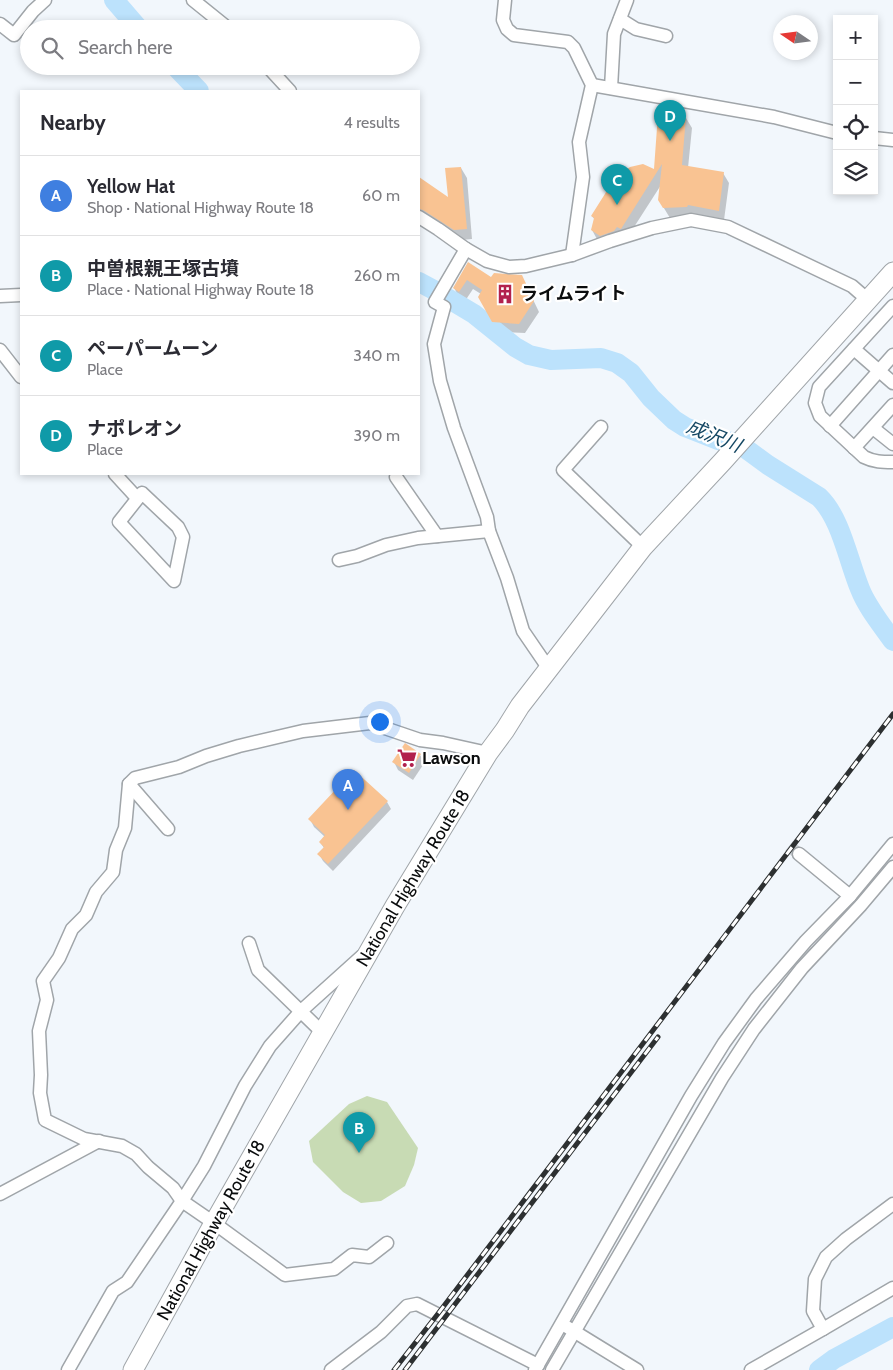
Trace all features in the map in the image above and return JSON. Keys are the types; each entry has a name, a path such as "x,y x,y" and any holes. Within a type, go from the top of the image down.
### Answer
{"highway":[{"name":"National Highway Route 18","path":"133,1370 214,1223 395,906 488,753 520,706 643,547 893,272"}],"street":[{"path":"26,20 45,0"},
{"path":"193,0 218,20"},
{"path":"505,0 503,20 507,29 514,35 568,42 574,48 592,85 579,142 583,177 572,255"},
{"path":"611,88 614,34 627,0"},
{"path":"620,19 636,29 666,36"},
{"path":"0,24 14,35 20,27"},
{"path":"275,75 289,90"},
{"path":"592,85 774,117 833,132"},
{"path":"878,138 893,140"},
{"path":"420,218 487,261 509,267 526,266 572,255 652,228 691,220 728,227 852,286 868,300"},
{"path":"466,249 435,302 444,308 434,344 440,381 454,428 487,517 489,531 507,578 523,631 549,670"},
{"path":"0,296 20,295"},
{"path":"893,306 819,388 815,403 820,416 864,457 872,461 893,462"},
{"path":"854,349 893,383"},
{"path":"0,350 20,376"},
{"path":"830,426 893,355"},
{"path":"854,448 893,405"},
{"path":"601,427 563,470 643,547"},
{"path":"873,428 893,444"},
{"path":"116,475 137,498"},
{"path":"396,477 437,536"},
{"path":"142,493 178,527 183,537 174,580 119,522 137,498 142,493"},
{"path":"339,560 357,556 386,545 418,538 489,531"},
{"path":"387,1243 369,1258 352,1256 334,1269 285,1275 182,1201 173,1188 136,1154 122,1146 84,1139 45,1120 40,1093 41,1075 38,1031 47,1000 42,981 60,958 72,929 86,915 96,892 113,872 116,850 125,828 129,784 135,778 179,767 239,746 303,731 370,723 420,740 443,742 488,753"},
{"path":"129,784 168,829"},
{"path":"331,1370 381,1332 407,1306 417,1304 537,1368 686,1104 724,1043 762,992 850,896 893,844"},
{"path":"799,854 850,896"},
{"path":"552,1370 722,1078 754,1030 802,968 861,905 893,867"},
{"path":"248,943 258,970 323,1033"},
{"path":"68,1370 112,1292 127,1282 204,1166 245,1086 270,1046 301,1011 371,948"},
{"path":"0,1194 99,1142"},
{"path":"823,1330 813,1310 815,1279 826,1257 846,1239 893,1204"},
{"path":"751,1370 893,1288"},
{"path":"561,1324 637,1370"}],"green space":[{"path":"367,1096 387,1102 418,1148 414,1165 405,1186 381,1201 361,1203 343,1192 313,1162 309,1141 349,1104"}],"building":[{"path":"658,114 686,116 682,165 724,172 719,211 688,205 687,207 663,208 658,200 662,164 621,229 617,227 614,231 600,236 591,230 594,218 591,216 615,178 630,167 643,164 654,169"},
{"path":"461,167 467,229 454,230 420,209 420,178 448,197 445,168"},
{"name":"ライムライト","path":"468,262 491,277 494,273 522,275 534,301 519,324 492,322 478,297 482,290 467,280 459,292 453,288"},
{"name":"Lawson","path":"405,743 421,754 409,773 392,762"},
{"path":"354,770 388,801 328,864 317,854 324,847 319,842 325,835 308,819"}],"waterway":[{"name":"成沢川","path":"114,0 131,20"},
{"name":"成沢川","path":"184,75 198,90"},
{"name":"成沢川","path":"420,283 474,314 515,347 529,355 551,360 601,358 617,363 631,373 651,398 674,420 685,427 718,440 738,443 768,465 819,497 833,516 866,602 893,641"},
{"path":"819,1370 834,1359 893,1327"}],"tunnel":[{"path":"789,846 799,854"}],"railway":[{"path":"394,1370 893,714"},
{"path":"405,1370 658,1037"}],"place":[{"name":"ナポレオン","path":"670,141"},
{"name":"ペーパームーン","path":"617,205"},
{"name":"ライムライト","path":"505,294"},
{"name":"Lawson","path":"407,758"},
{"name":"Yellow Hat","path":"348,810"},
{"name":"中曽根親王塚古墳","path":"359,1153"}]}
